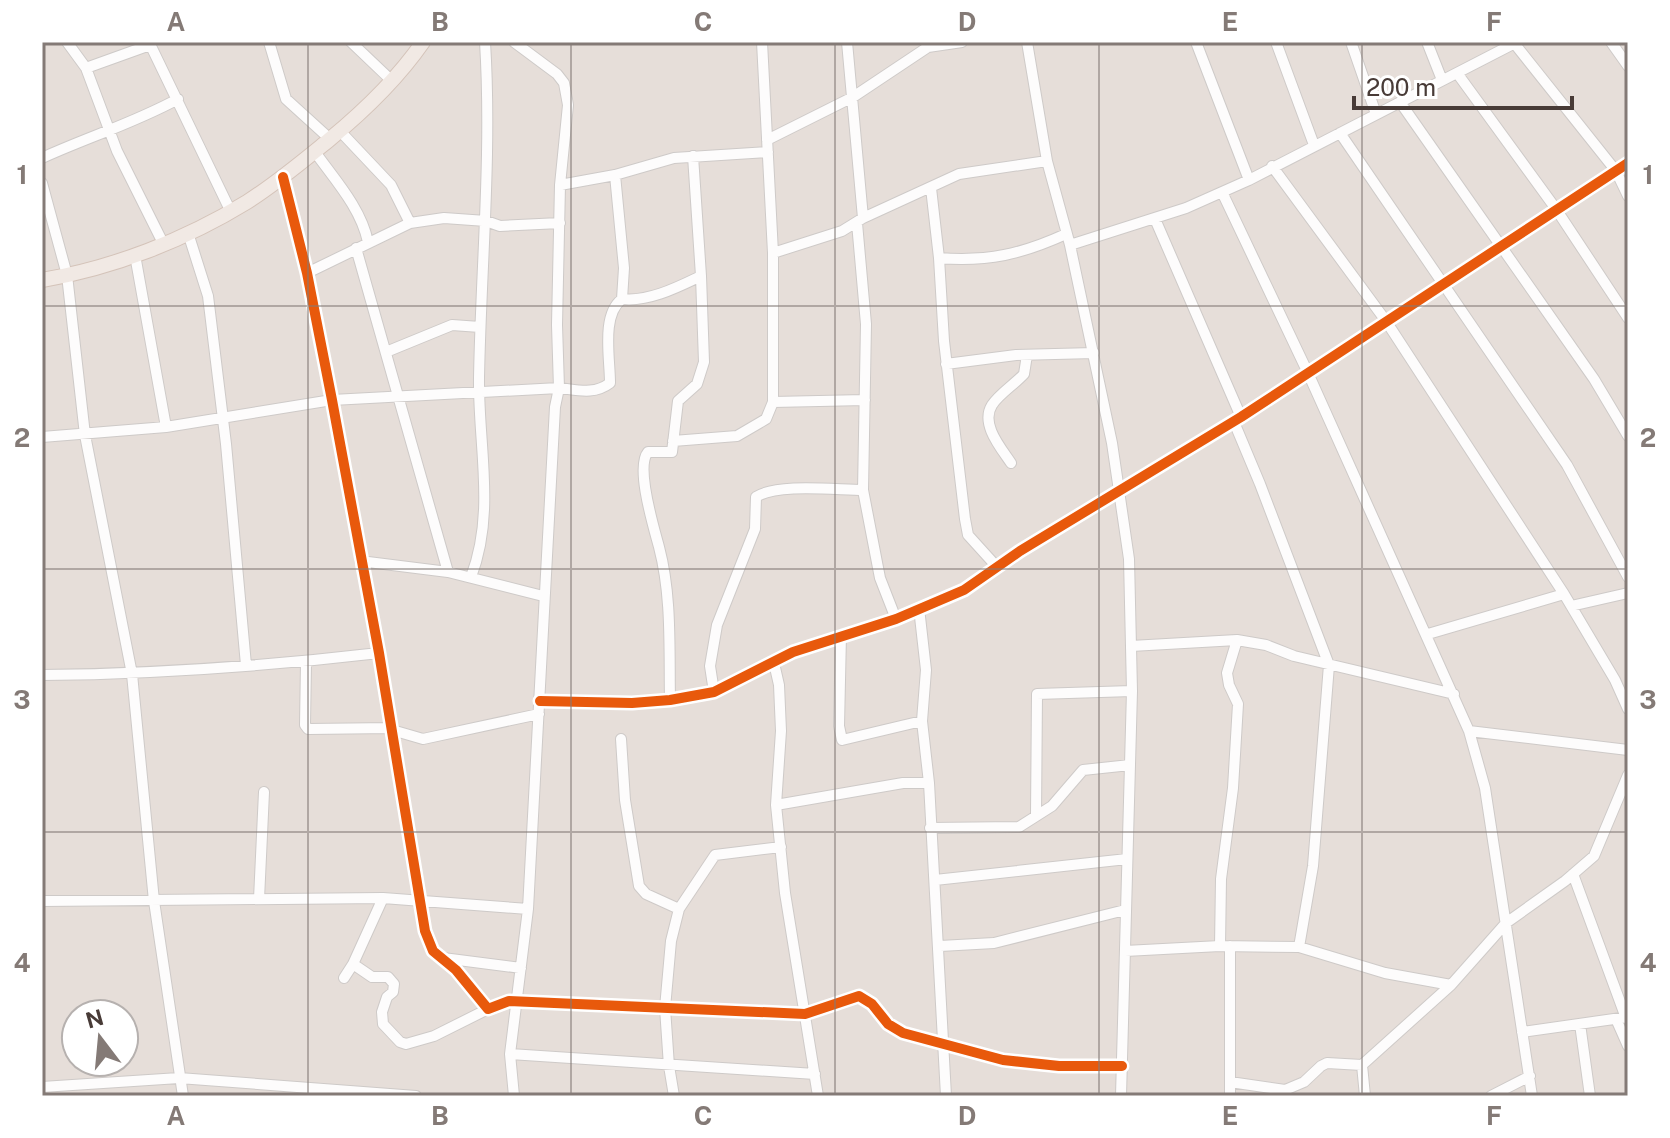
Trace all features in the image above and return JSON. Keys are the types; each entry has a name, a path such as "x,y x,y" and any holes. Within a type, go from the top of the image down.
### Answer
{"main road":[{"path":"42,280 135,255 188,233 283,177 335,135 391,80 423,42"}],"street":[{"path":"67,42 86,68 108,130 163,243"},
{"path":"269,42 286,99 335,135 391,185 410,223"},
{"path":"351,42 391,80"},
{"path":"471,577 484,532 485,476 479,392 486,221 488,82 485,42"},
{"path":"514,42 557,74 564,83 568,105 560,185 559,388 555,407 543,596 528,909 510,1054 514,1096"},
{"path":"673,441 737,436 766,419 773,402 773,253 762,42"},
{"path":"847,42 866,324 863,490 880,578 896,619"},
{"path":"767,140 853,97 928,44 962,42"},
{"path":"1027,42 1047,161 1094,353 1120,491 1129,559 1132,691 1121,1096"},
{"path":"1196,42 1249,180"},
{"path":"1276,42 1314,145"},
{"path":"1351,42 1376,114"},
{"path":"1427,42 1442,80"},
{"path":"1611,42 1628,66"},
{"path":"86,68 150,43 230,210"},
{"path":"939,258 976,260 1026,251 1155,219 1249,180 1457,73 1500,45 1516,43 1616,171 1628,196"},
{"path":"1457,73 1556,209 1628,318"},
{"path":"42,158 132,123 178,99"},
{"path":"1400,102 1594,379 1628,436"},
{"path":"1340,133 1567,465 1628,577"},
{"path":"315,152 354,206 365,227 368,242"},
{"path":"560,185 615,175 674,158 768,152"},
{"path":"670,700 668,599 649,513 644,460 648,452 670,453 678,401 697,384 704,362 693,156"},
{"path":"773,253 842,231 959,174 1047,161"},
{"path":"540,701 632,703 714,692 793,652 896,619 964,590 1238,419 1628,163"},
{"path":"1272,166 1386,321 1564,594 1615,680 1628,709"},
{"path":"615,175 624,268 622,299"},
{"path":"283,177 307,273 332,400 379,653 419,900 430,946 488,1009"},
{"path":"42,183 67,275 85,435 132,674 154,901 183,1096"},
{"path":"931,188 946,364 968,535 997,567"},
{"path":"1222,192 1428,634 1469,731 1485,788 1532,1096"},
{"path":"307,273 410,223 444,218 486,221 500,226 560,223"},
{"path":"1155,219 1238,419 1329,665 1313,866 1299,947"},
{"path":"188,233 208,296 246,665"},
{"path":"356,248 448,572"},
{"path":"135,255 166,427"},
{"path":"42,437 166,427 332,400 559,388 587,392 598,390 610,383 610,317 615,304 622,299 649,296 701,276"},
{"path":"386,352 452,325 480,327"},
{"path":"946,364 1027,355 1094,353"},
{"path":"1011,463 993,437 990,413 992,405 1024,374 1027,355"},
{"path":"773,402 865,400"},
{"path":"714,692 710,666 717,625 755,529 756,497 763,493 793,490 863,490"},
{"path":"360,561 448,572 543,596"},
{"path":"1571,606 1628,593"},
{"path":"1428,634 1564,594"},
{"path":"919,608 926,670 922,721 940,946 946,1096"},
{"path":"841,635 839,726 842,740 922,721"},
{"path":"1131,646 1237,640 1454,694"},
{"path":"1230,1096 1221,879 1233,788 1238,704 1227,679 1237,640"},
{"path":"42,675 132,674 306,662 379,653"},
{"path":"306,662 305,725 308,729 392,729 423,739 539,714"},
{"path":"774,663 779,685 781,731 776,805 785,893 818,1096"},
{"path":"1036,816 1037,694 1132,691"},
{"path":"1469,731 1628,750"},
{"path":"621,739 625,800 639,886 646,894 679,909"},
{"path":"930,828 1019,827 1052,806 1083,770 1130,765"},
{"path":"1230,1082 1285,1090 1304,1082 1327,1063 1362,1065 1451,985 1506,923 1594,856 1628,775"},
{"path":"776,805 903,783 929,783"},
{"path":"259,899 264,792"},
{"path":"674,1096 665,1008 671,941 679,909 715,855 781,847"},
{"path":"935,880 1127,859"},
{"path":"1573,874 1623,1018 1628,1046"},
{"path":"42,901 383,898 528,909"},
{"path":"344,978 383,898"},
{"path":"940,946 994,943 1125,910"},
{"path":"1125,951 1225,946 1299,947 1385,973 1451,985"},
{"path":"443,958 521,968"},
{"path":"353,964 372,977 388,977 394,984 382,1012 383,1024 400,1042 406,1044 434,1036 509,1001 805,1014 859,996 872,1004 895,1028 1003,1060 1059,1066 1122,1066"},
{"path":"1522,1032 1623,1018"},
{"path":"1580,1024 1590,1096"},
{"path":"510,1054 815,1074"},
{"path":"1362,1065 1365,1096"},
{"path":"1491,1096 1530,1076"},
{"path":"43,1096 42,1087 179,1078 416,1096"}],"shaded area":[{"path":"42,42 1628,42 1628,1096 42,1096"}],"cycle path":[{"path":"540,701 632,703 714,692 793,652 896,619 964,590 1020,551 1241,417 1628,163"},
{"path":"283,177 307,273 332,400 379,653 425,931 433,951 456,970 488,1009 509,1001 805,1014 859,996 872,1004 888,1024 903,1033 1003,1060 1059,1066 1122,1066"}]}
